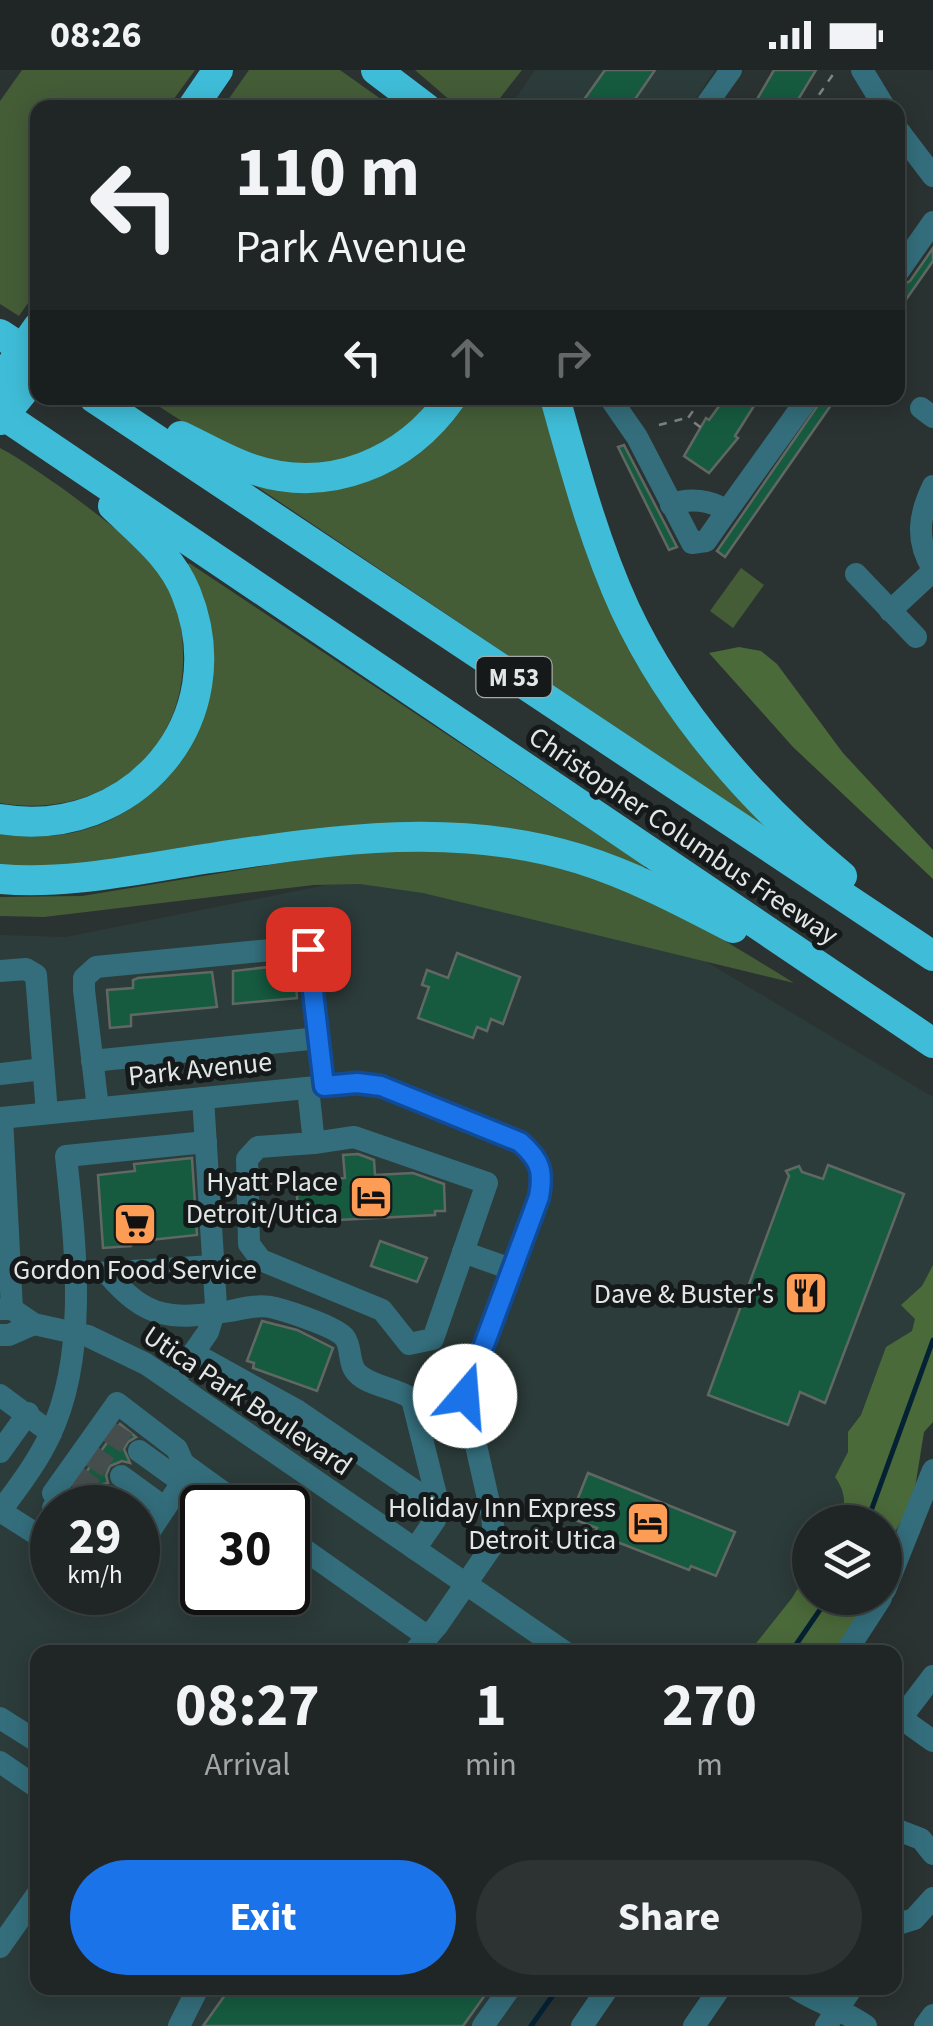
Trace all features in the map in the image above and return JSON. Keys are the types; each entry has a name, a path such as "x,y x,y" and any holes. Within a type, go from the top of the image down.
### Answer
{"highway":[{"path":"197,100 218,70"},
{"path":"376,70 415,100"},
{"path":"0,334 30,354"},
{"path":"0,381 30,338"},
{"path":"0,420 30,383"},
{"name":"Christopher Columbus Freeway","path":"105,405 933,953"},
{"path":"118,405 232,461 271,474 306,478 349,473 388,457 424,431 445,405"},
{"path":"557,405 602,553 627,612 694,722 745,785 817,855 933,953"},
{"name":"Christopher Columbus Freeway","path":"0,412 933,1043"},
{"path":"0,818 36,822 76,818 121,798 141,784 170,752 181,731 198,666 191,605 166,558 49,446"},
{"path":"0,879 73,878 295,845 385,836 440,835 494,840 579,859 638,880 876,1004"}],"street":[{"path":"709,100 730,70"},
{"path":"862,70 880,100"},
{"path":"905,139 933,176"},
{"path":"905,262 933,222"},
{"path":"615,405 637,437 686,537 699,544 706,541 728,512 803,405"},
{"path":"890,611 933,570 920,542 919,530 933,486"},
{"path":"671,505 693,500 728,512"},
{"path":"856,574 916,638"},
{"path":"98,1108 84,978 96,966 302,947 310,955 319,1038 314,1143"},
{"path":"0,971 26,969 36,975 43,1069 66,1156 76,1275 66,1388 52,1433 0,1511 30,1530"},
{"path":"92,1061 319,1038"},
{"path":"0,1074 43,1069"},
{"name":"Park Avenue","path":"1,1118 357,1083 381,1086 520,1142 538,1159 542,1176 539,1197 465,1396 494,1536 487,1556 420,1644"},
{"path":"173,1382 208,1332 214,1313 203,1098"},
{"path":"1,1118 6,1309"},
{"path":"354,1137 488,1183 433,1340 409,1344 382,1310 261,1260 249,1244 247,1159 258,1147 314,1143 354,1137"},
{"path":"66,1156 206,1142"},
{"path":"464,1252 511,1269"},
{"path":"76,1275 213,1266"},
{"path":"108,1273 128,1298 174,1316 272,1307 338,1331 347,1340 354,1370 363,1378 402,1391 412,1399 438,1507 435,1520 415,1549"},
{"name":"Utica Park Boulevard","path":"6,1309 34,1324 74,1331 117,1347 556,1645"},
{"name":"Utica Park Boulevard","path":"0,1335 34,1324"},
{"path":"193,1353 298,1411 438,1507"},
{"path":"0,1394 52,1433"},
{"path":"61,1485 104,1428 117,1403 178,1449 186,1475 160,1514"},
{"path":"26,1476 0,1454 28,1413"},
{"path":"139,1451 204,1485"},
{"path":"902,1548 933,1470"},
{"path":"121,1476 165,1508"},
{"path":"310,1556 420,1644"},
{"path":"851,1645 871,1615"},
{"path":"902,1711 933,1676"},
{"path":"0,1718 30,1737"},
{"path":"902,1719 933,1741"},
{"path":"0,1762 30,1783"},
{"path":"902,1831 931,1847"},
{"path":"0,1947 30,1904"},
{"path":"902,1923 914,1919 932,1904"},
{"path":"180,2026 195,1995"},
{"path":"483,2026 505,1995"},
{"path":"582,2026 603,1995"},
{"path":"694,2026 715,1995"},
{"path":"804,1995 831,2018 866,2026"},
{"path":"831,2018 847,1995"},
{"path":"926,2026 933,2015"}],"path":[{"path":"815,100 836,70"},
{"path":"659,425 688,418 697,405"},
{"path":"688,418 703,429"}],"shaded area":[{"path":"535,70 715,70 695,100 514,100"},
{"path":"356,879 596,896 933,1097 933,1338 873,1505 792,1505 792,1615 804,1615 793,1645 30,1645 30,1995 553,1995 531,2026 0,2026 0,935 66,937"}],"green space":[{"path":"22,70 195,70 173,100 30,100 30,300 19,316 0,304 0,101"},
{"path":"249,70 340,70 382,100 228,100"},
{"path":"415,70 522,70 498,100 450,100"},
{"path":"157,405 430,405 406,431 346,463 276,463 197,431"},
{"path":"449,405 545,405 586,539 765,821 761,826 250,482 325,487"},
{"path":"0,448 62,488 139,548 167,579 179,615 183,653 180,690 169,722 152,750 129,773 102,790 70,801 36,806 0,803"},
{"path":"189,563 645,866 642,871 558,841 0,866 0,832 58,835 112,819 137,805 158,786 193,740 210,689 185,568"},
{"path":"741,568 764,585 733,628 710,611"},
{"path":"739,647 761,651 777,664 843,753 933,850 933,879 793,747 709,653"},
{"path":"471,849 554,864 618,886 707,931 794,983 423,893 360,884 314,885 44,917 0,916 0,897 82,896 348,852"},
{"path":"933,1265 933,1422 924,1432 913,1500 902,1520 902,1505 844,1505 835,1477 848,1452 848,1432 861,1415 886,1347 912,1331 915,1319 901,1305 922,1286"},
{"path":"792,1598 792,1615 860,1615 843,1645 755,1645"}],"building":[{"path":"605,70 655,70 634,100 584,100"},
{"path":"774,70 816,70 798,100 757,100"},
{"path":"933,248 933,261 905,301 905,284"},
{"path":"720,405 755,405 735,436 738,438 709,473 684,456 706,418 709,420"},
{"path":"818,405 831,405 725,557 717,551"},
{"path":"624,445 677,547 669,550 618,447"},
{"path":"457,953 520,977 503,1024 491,1019 487,1031 477,1027 473,1038 418,1018 429,987 422,985 427,970 448,978"},
{"path":"295,964 297,998 233,1004 233,971"},
{"path":"212,972 217,1007 131,1015 131,1026 110,1028 107,990 133,988 133,980 138,978"},
{"name":"Hyatt Place Detroit/Utica","path":"358,1154 374,1160 375,1175 413,1173 444,1184 445,1211 435,1211 435,1215 299,1222 296,1183 345,1178 343,1155"},
{"path":"192,1158 197,1235 103,1248 98,1175 135,1171 134,1164"},
{"name":"Dave & Buster's","path":"828,1165 904,1194 825,1403 800,1392 788,1425 708,1395 789,1176 786,1171 799,1166 802,1172 823,1179"},
{"path":"380,1241 427,1258 417,1282 371,1266"},
{"path":"262,1321 297,1330 333,1348 317,1391 253,1368 254,1363 247,1361"},
{"path":"120,1424 136,1437 124,1449 130,1463 122,1461 110,1466 108,1483 77,1485"},
{"name":"Holiday Inn Express Detroit Utica","path":"588,1473 735,1532 716,1576 691,1566 689,1570 594,1533 597,1528 570,1518"},
{"path":"225,1995 485,1995 463,2026 203,2026"}],"waterway":[{"path":"873,1505 933,1340"},
{"path":"796,1645 816,1615"},
{"path":"531,2026 553,1995"}],"tunnel":[{"path":"108,1431 139,1451"},
{"path":"90,1455 121,1476"},
{"path":"76,1476 88,1485"}],"place":[{"name":"Hyatt Place Detroit/Utica","path":"371,1197"},
{"name":"Gordon Food Service","path":"135,1224"},
{"name":"Dave & Buster's","path":"806,1293"},
{"name":"Holiday Inn Express Detroit Utica","path":"648,1523"}],"route":[{"path":"308,949 324,1086 381,1086 520,1142 538,1159 542,1176 539,1197 465,1396"}]}
